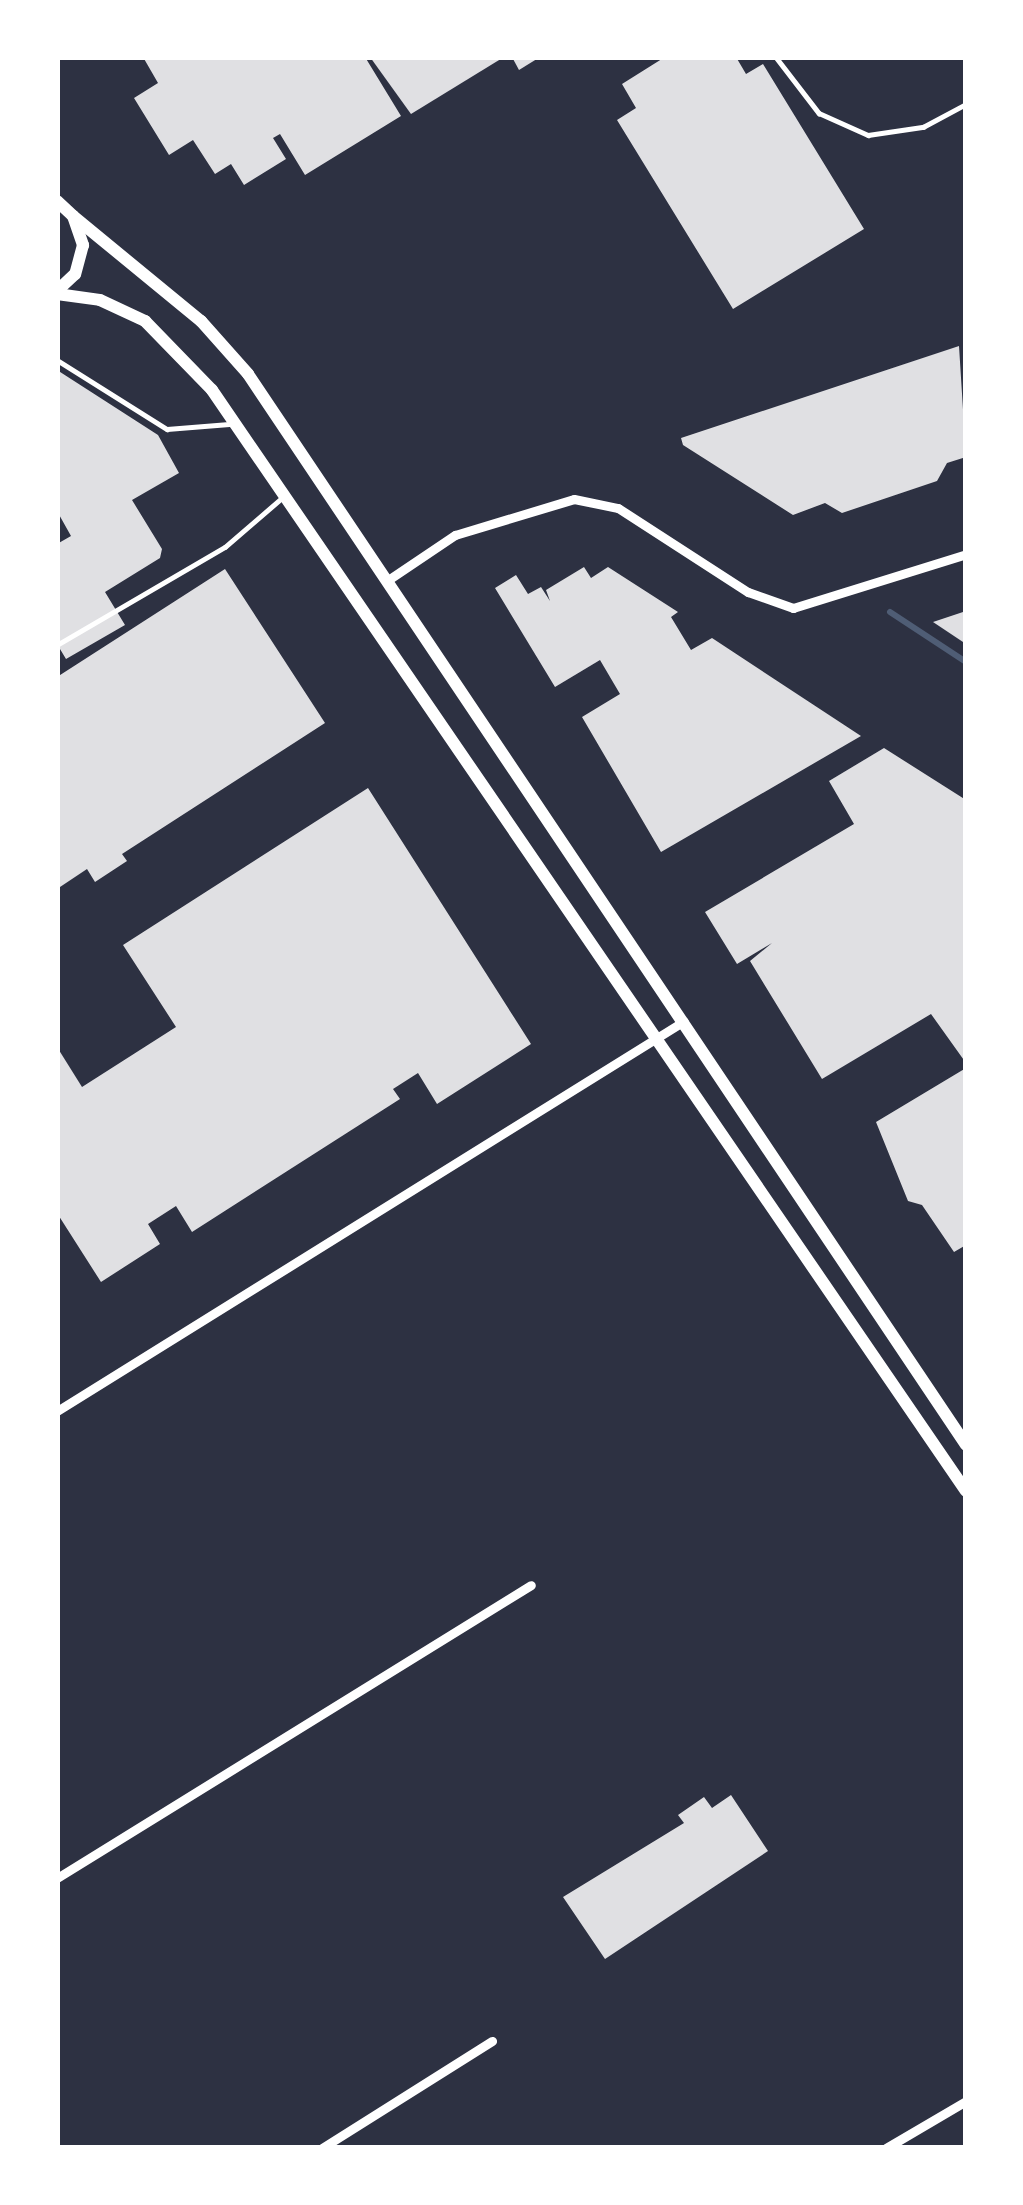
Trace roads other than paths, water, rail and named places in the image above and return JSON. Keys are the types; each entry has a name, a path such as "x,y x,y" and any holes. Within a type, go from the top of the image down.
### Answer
{"main road":[{"path":"57,201 224,345 388,580 966,1445"},
{"path":"73,216 81,260 57,293 100,300 145,321 188,360 659,1037 966,1491"}],"street":[{"path":"388,580 455,535 574,499 618,508 748,592 793,608 966,554"},
{"path":"57,1411 684,1021"},
{"path":"57,1878 532,1585"},
{"path":"322,2148 492,2042"},
{"path":"886,2148 966,2101"}],"lane":[{"path":"776,57 819,113 868,135 922,127 966,104"},
{"path":"57,360 167,429 235,424"},
{"path":"57,645 225,547 284,496"}],"waterway":[{"path":"890,612 966,662"}]}
